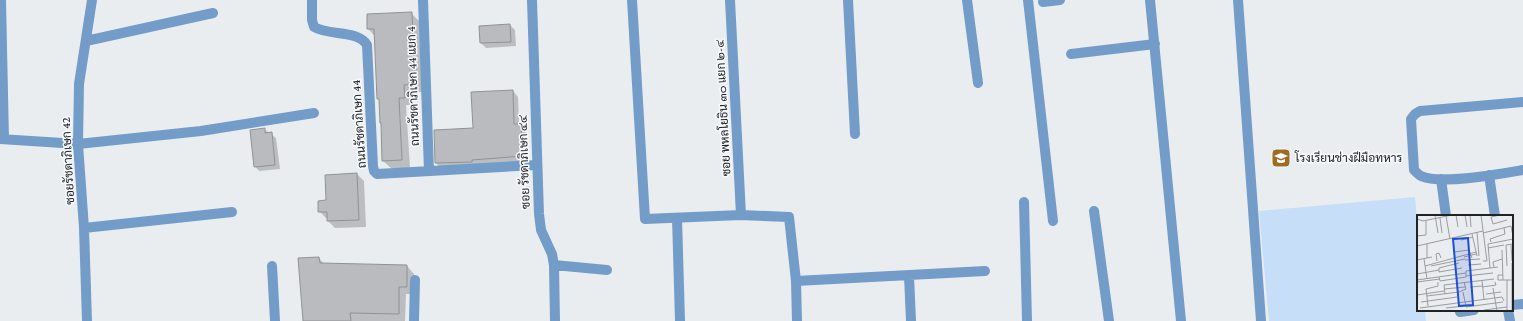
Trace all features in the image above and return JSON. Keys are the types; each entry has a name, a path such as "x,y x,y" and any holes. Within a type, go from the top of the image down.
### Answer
{"street":[{"path":"1,0 2,139 78,144 201,131 314,113"},
{"name":"ซอยรัชดาภิเษก 42","path":"87,321 84,228 78,144 79,84 92,0"},
{"name":"ถนนรัชดาภิเษก 44","path":"312,0 312,20 314,27 322,31 357,36 364,40 367,45 373,166 374,171 377,174 385,175 536,165"},
{"name":"ถนนรัชดาภิเษก 44 แยก 4","path":"423,0 429,171"},
{"name":"ซอย รัชดาภิเษก ๔๔","path":"532,0 536,165 539,214 541,230 552,254 554,265 555,321"},
{"path":"632,0 645,219 741,215 789,217 796,281 797,321"},
{"name":"ซอย พหลโยธิน ๓๐ แยก ๒-๔","path":"730,0 741,215"},
{"path":"848,0 855,134"},
{"path":"967,0 978,83"},
{"path":"1028,0 1053,221"},
{"path":"1043,2 1060,0"},
{"path":"1150,0 1181,321"},
{"path":"1238,0 1261,321"},
{"path":"86,41 213,13"},
{"path":"1071,54 1155,44"},
{"path":"1523,102 1420,111 1411,119 1414,170 1421,176 1440,179 1489,175 1523,170"},
{"path":"1489,175 1495,215"},
{"path":"1440,179 1446,215"},
{"path":"1024,202 1027,321"},
{"path":"1094,211 1109,321"},
{"path":"84,228 232,212"},
{"path":"677,218 680,321"},
{"path":"554,265 607,270"},
{"path":"272,266 275,321"},
{"path":"796,281 985,271"},
{"path":"909,276 911,321"},
{"path":"414,321 415,280"},
{"path":"1513,305 1523,304"},
{"path":"1460,314 1470,311"},
{"path":"1508,311 1510,321"}],"shaded area":[{"path":"1415,197 1417,221 1417,311 1425,311 1426,321 1269,321 1259,211"}],"building":[{"path":"412,12 415,84 404,85 405,98 399,98 402,160 382,161 381,123 379,99 377,99 374,29 367,29 367,14"},
{"path":"510,24 511,42 480,43 479,26"},
{"path":"513,90 514,124 521,124 523,156 472,160 472,162 435,163 434,130 473,128 471,92"},
{"path":"265,128 265,133 272,132 275,165 254,167 250,130"},
{"path":"357,173 359,220 327,221 327,212 318,212 318,201 326,200 325,175"},
{"path":"319,257 320,263 407,265 407,287 399,287 399,314 350,313 351,321 303,321 298,258"}],"place":[{"name":"โรงเรียนช่างฝีมือทหาร","path":"1281,158"}]}
